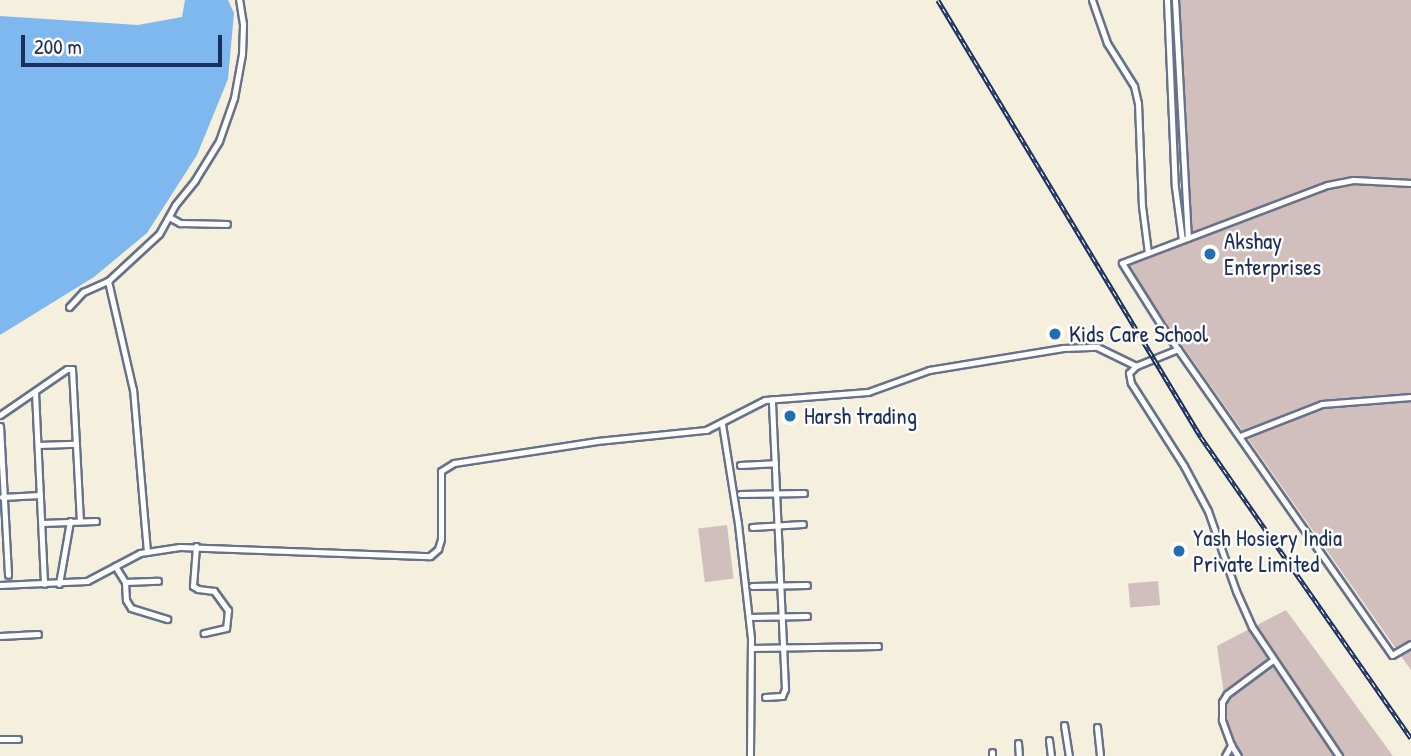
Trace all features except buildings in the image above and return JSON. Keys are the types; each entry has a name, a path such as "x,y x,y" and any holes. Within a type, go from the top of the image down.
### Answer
{"street":[{"path":"69,307 83,292 108,281 159,234 174,205 206,164 228,120 242,54 243,24 239,0"},
{"path":"1091,0 1107,43 1134,86 1138,103 1142,206 1148,253"},
{"path":"1167,0 1175,187 1185,239"},
{"path":"1175,0 1185,239"},
{"path":"1411,183 1353,180 1327,185 1122,264 1178,349 1392,655 1411,644"},
{"path":"169,217 180,223 227,224"},
{"path":"108,281 132,390 147,552"},
{"path":"0,585 87,581 147,552 196,546 430,556 438,549 440,539 441,471 454,463 597,441 706,430 722,424 758,402 868,392 929,370 1088,346 1097,347 1136,366"},
{"path":"1178,349 1136,366 1129,373 1131,383 1184,466 1208,511 1236,591 1252,626 1339,756"},
{"path":"0,415 67,369 72,369 80,520"},
{"path":"35,392 44,584"},
{"path":"1240,436 1322,404 1411,397"},
{"path":"765,697 784,694 772,399"},
{"path":"722,424 749,617 750,756"},
{"path":"0,426 2,533 8,575"},
{"path":"38,446 76,444"},
{"path":"740,465 775,463"},
{"path":"740,494 804,494"},
{"path":"2,497 40,495"},
{"path":"60,584 70,521"},
{"path":"42,523 96,521"},
{"path":"752,527 803,524"},
{"path":"196,546 193,586 214,591 228,610 226,628 204,634"},
{"path":"115,566 125,582 126,600 131,608 167,619"},
{"path":"125,582 158,581"},
{"path":"752,586 807,586"},
{"path":"749,617 807,616"},
{"path":"0,636 38,634"},
{"path":"751,648 878,646"},
{"path":"1238,756 1231,746 1222,720 1223,702 1227,694 1273,660"},
{"path":"1065,725 1069,756"},
{"path":"1097,727 1100,756"},
{"path":"0,739 18,739"},
{"path":"1049,740 1051,756"},
{"path":"1018,743 1019,756"},
{"path":"1225,756 1231,746"}],"shaded area":[{"path":"1180,0 1411,0 1411,670 1125,264 1189,239"},
{"path":"727,525 734,579 705,582 698,529"},
{"path":"1158,581 1160,605 1130,608 1128,584"},
{"path":"1286,610 1393,756 1233,756 1217,646"}],"water":[{"path":"185,0 228,0 234,13 228,79 197,155 147,233 94,277 0,335 0,16 138,25 182,17"}],"railway":[{"path":"938,0 1201,437 1411,738"}],"place":[{"name":"Akshay Enterprises","path":"1210,254"},
{"name":"Kids Care School","path":"1055,334"},
{"name":"Harsh trading","path":"790,416"},
{"name":"Yash Hosiery India Private Limited","path":"1179,551"}]}
